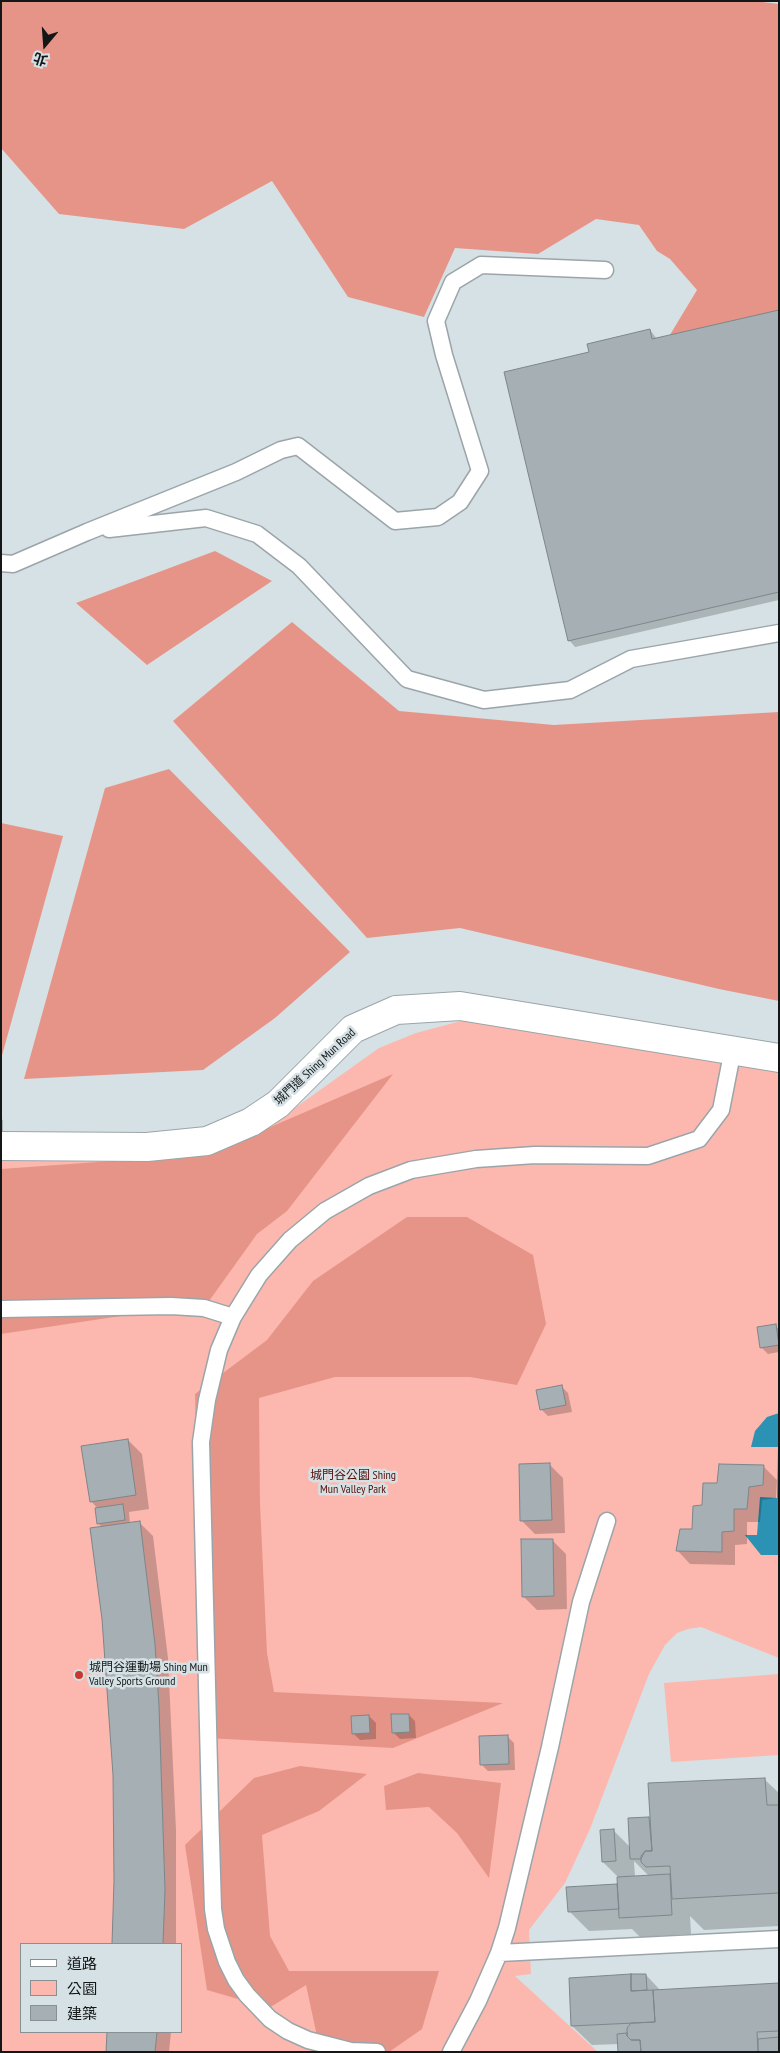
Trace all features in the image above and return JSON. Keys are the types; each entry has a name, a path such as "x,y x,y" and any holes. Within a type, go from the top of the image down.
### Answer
{"street":[{"name":"城門道 Shing Mun Road","path":"1,1146 147,1148 207,1141 251,1122 278,1104 353,1029 396,1010 460,1006 779,1058"}],"lane":[{"path":"1,563 13,564 236,472 281,450 298,446 395,520 438,517 460,502 480,471 444,355 436,321 453,282 481,266 605,270"},
{"path":"87,532 206,518 257,534 299,566 407,679 484,700 570,690 631,659 779,633"},
{"path":"378,2052 351,2051 308,2040 288,2031 270,2019 247,1995 236,1980 224,1954 216,1929 213,1909 200,1442 207,1400 219,1350 234,1317 259,1275 290,1240 325,1211 377,1182 411,1170 476,1159 535,1155 648,1156 699,1139 720,1110 733,1049"},
{"path":"1,1308 171,1306 204,1308 234,1317"},
{"path":"451,2052 478,2001 499,1953 550,1747 581,1602 607,1521"},
{"path":"499,1953 779,1939"}],"green space":[{"name":"城門谷公園 Shing Mun Valley Park","path":"461,1021 779,1068 779,1658 701,1627 677,1633 665,1645 649,1674 590,1829 565,1883 529,1930 531,1974 515,1976 598,2052 1,2052 1,1160 203,1163 249,1147 285,1115 379,1048 416,1033"},
{"path":"779,1674 779,1755 671,1762 664,1683"}],"shaded area":[{"path":"1,1 754,1 779,4 779,343 653,363 697,290 670,259 657,251 639,225 596,219 538,254 455,248 424,317 348,297 272,181 184,229 59,214 1,148"},
{"path":"215,551 272,581 147,665 76,603"},
{"path":"292,622 399,711 554,725 779,712 779,1001 719,989 460,928 367,938 173,721"},
{"path":"169,769 350,952 275,1018 203,1070 24,1079 105,788"},
{"path":"1,823 63,836 1,1059"},
{"path":"393,1074 287,1211 257,1234 204,1308 134,1314 1,1334 1,1169 208,1154"},
{"path":"407,1217 467,1217 533,1255 546,1324 517,1385 470,1377 335,1377 259,1398 260,1504 267,1653 274,1692 503,1703 393,1748 207,1738 200,1611 195,1394 267,1340 313,1281"},
{"path":"300,1766 367,1774 319,1811 262,1835 270,1936 289,1971 439,1971 422,2029 389,2052 369,2052 318,2041 306,1985 269,2008 207,1990 185,1845 254,1778"},
{"path":"418,1773 501,1783 489,1878 457,1833 429,1807 386,1810 384,1786"}],"water":[{"path":"779,1413 779,1555 761,1555 745,1535 757,1535 760,1497 777,1498 778,1447 751,1447 755,1431 767,1417"}],"building":[{"path":"779,310 779,592 568,641 504,372 589,352 587,344 650,329 652,339"},
{"path":"776,1324 779,1345 760,1348 757,1327"},
{"path":"562,1385 566,1405 540,1410 536,1390"},
{"path":"128,1439 136,1495 90,1502 81,1446"},
{"path":"550,1463 552,1520 520,1521 519,1464"},
{"path":"719,1464 764,1465 763,1485 749,1487 747,1509 734,1509 734,1531 722,1532 722,1552 676,1551 680,1529 692,1529 693,1506 702,1505 703,1483 717,1483"},
{"path":"123,1504 125,1520 97,1524 95,1508"},
{"path":"140,1521 155,1644 159,1706 165,1890 163,1943 112,1943 114,1881 113,1775 102,1619 90,1528"},
{"path":"521,1539 553,1539 554,1596 522,1597"},
{"path":"391,1714 409,1714 410,1732 392,1733"},
{"path":"369,1715 370,1733 352,1734 351,1716"},
{"path":"508,1735 509,1764 480,1765 479,1736"},
{"path":"765,1778 767,1805 779,1805 779,1893 672,1899 670,1866 646,1867 641,1862 641,1856 645,1851 652,1851 648,1783"},
{"path":"649,1817 652,1851 645,1851 641,1859 630,1859 628,1818"},
{"path":"614,1829 616,1861 602,1862 600,1830"},
{"path":"670,1874 672,1915 619,1918 617,1877"},
{"path":"617,1884 619,1909 568,1912 566,1887"},
{"path":"631,1974 631,1991 653,1990 655,2022 571,2026 569,1978"},
{"path":"631,1974 646,1974 647,1990 631,1991"},
{"path":"779,1983 779,2031 757,2032 758,2052 641,2052 640,2040 631,2040 627,2036 627,2028 631,2023 655,2022 653,1990"},
{"path":"107,2033 157,2033 155,2052 106,2052"},
{"path":"627,2033 631,2040 640,2040 641,2052 618,2052 617,2034"},
{"path":"779,2037 779,2052 758,2052 758,2039"}],"place":[{"name":"城門谷運動場 Shing Mun Valley Sports Ground","path":"79,1675"}]}
